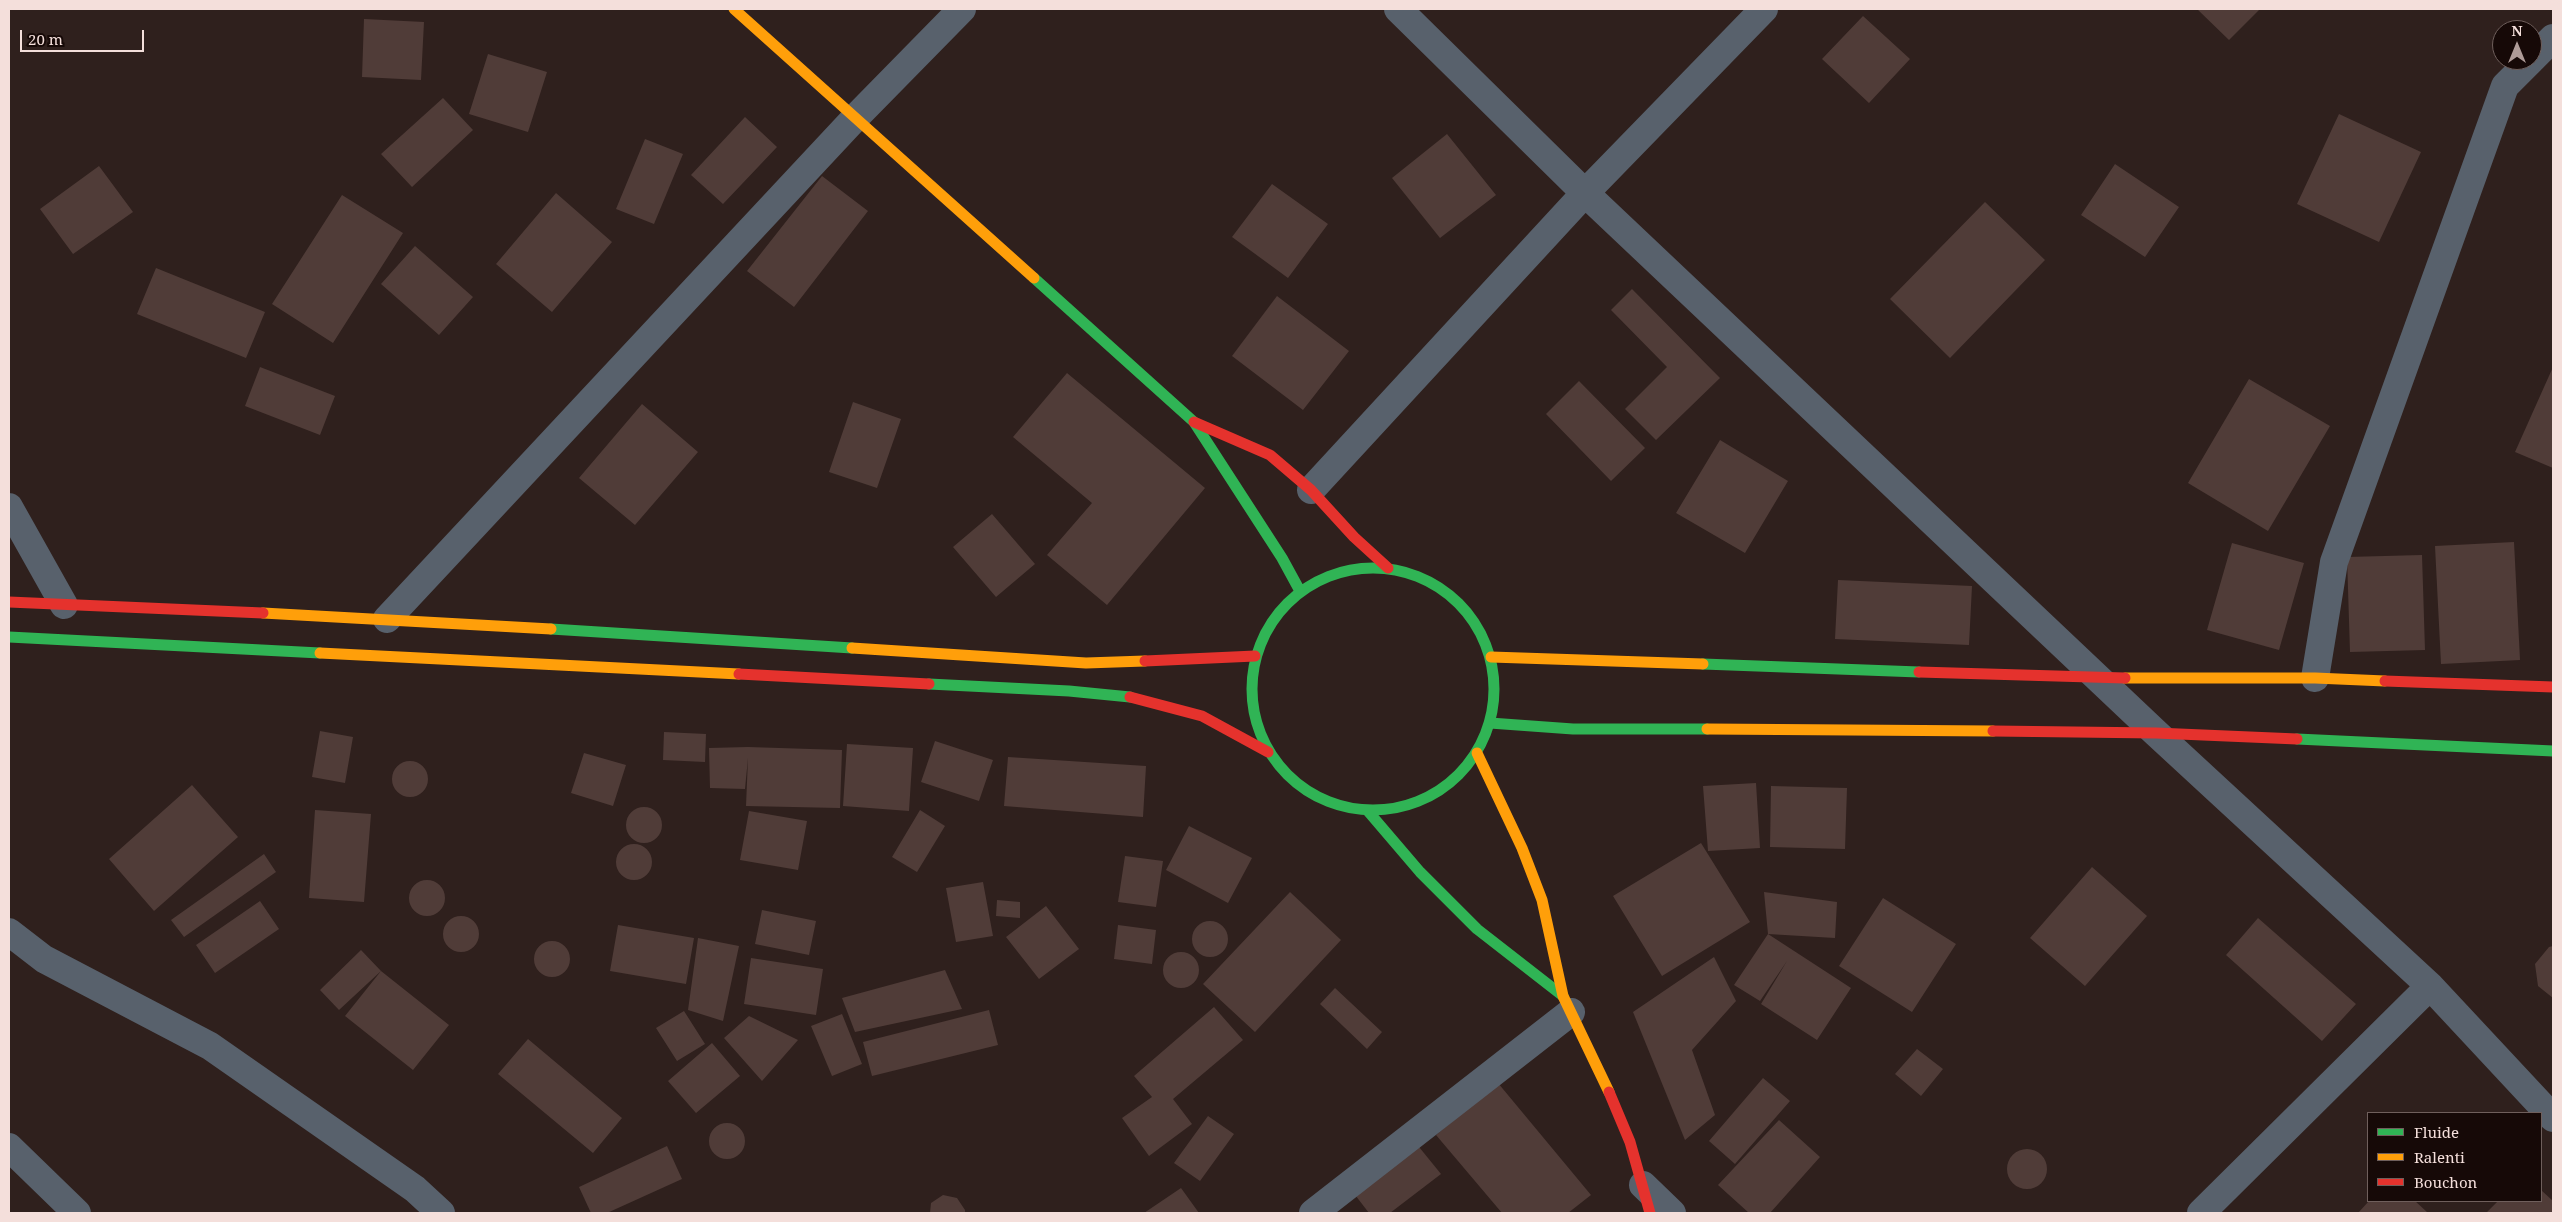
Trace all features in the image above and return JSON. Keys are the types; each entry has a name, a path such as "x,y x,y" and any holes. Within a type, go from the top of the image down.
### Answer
{"highway":[{"path":"734,9 1194,422 1282,558 1300,591"},
{"path":"1194,422 1270,455 1311,490 1354,537 1388,568"},
{"path":"1388,568 1434,583 1470,615 1491,657 1495,679 1490,723 1477,753 1456,778 1433,795 1407,806 1367,810 1328,802 1294,782 1268,752 1255,721 1250,688 1255,656 1272,620 1300,591 1327,576 1357,569 1388,568"},
{"path":"9,602 387,620 1086,663 1255,656"},
{"path":"9,637 1068,691 1137,698 1202,716 1268,752"},
{"path":"1491,657 2100,678 2315,678 2553,687"},
{"path":"1490,723 1573,729 1654,728 2156,733 2553,750"},
{"path":"1477,753 1522,848 1542,900 1567,1004 1605,1082 1630,1142 1650,1213"},
{"path":"1367,810 1420,872 1477,929 1567,1004"}],"street":[{"path":"387,620 855,118 962,9"},
{"path":"1398,9 1585,194 2100,678 2156,733 2430,986 2553,1118"},
{"path":"1311,490 1585,194 1764,9"},
{"path":"2542,50 2553,38"},
{"path":"2315,678 2338,552 2505,86 2522,70"},
{"path":"9,507 64,605"},
{"path":"9,932 44,959 210,1046 415,1189 441,1213"},
{"path":"2201,1213 2430,986"},
{"path":"1313,1213 1567,1004"},
{"path":"9,1147 77,1213"},
{"path":"1643,1185 1672,1213"}],"building":[{"path":"2197,9 2260,9 2229,40"},
{"path":"1863,16 1910,59 1869,103 1822,59"},
{"path":"364,19 424,22 421,80 362,77"},
{"path":"488,54 547,72 528,132 469,114"},
{"path":"443,98 473,130 412,187 381,154"},
{"path":"2339,114 2421,152 2379,242 2297,204"},
{"path":"745,117 777,147 723,204 691,175"},
{"path":"1447,134 1496,195 1440,238 1392,178"},
{"path":"645,139 683,154 654,224 616,209"},
{"path":"2115,164 2179,207 2145,257 2081,215"},
{"path":"99,166 133,212 73,254 40,209"},
{"path":"822,176 868,211 794,307 747,271"},
{"path":"1272,184 1328,224 1288,278 1232,237"},
{"path":"556,193 612,242 552,312 496,264"},
{"path":"342,195 403,233 333,343 272,304"},
{"path":"1985,202 2045,260 1950,358 1890,299"},
{"path":"415,246 473,297 439,335 381,284"},
{"path":"156,268 265,312 246,358 137,314"},
{"path":"1632,289 1720,378 1656,440 1625,409 1667,367 1611,310"},
{"path":"1277,296 1349,351 1303,410 1232,356"},
{"path":"260,367 335,396 320,435 245,406"},
{"path":"2553,367 2553,468 2515,452"},
{"path":"1067,373 1205,488 1107,605 1047,555 1092,503 1013,437"},
{"path":"2249,379 2330,426 2268,531 2188,483"},
{"path":"1579,381 1645,448 1611,481 1546,414"},
{"path":"853,402 901,419 877,488 829,472"},
{"path":"642,404 698,452 635,525 579,478"},
{"path":"1720,440 1788,481 1745,553 1676,513"},
{"path":"992,514 1035,564 996,597 953,547"},
{"path":"2514,542 2520,660 2441,664 2435,546"},
{"path":"2232,543 2304,563 2279,650 2207,630"},
{"path":"2422,555 2425,650 2350,652 2347,557"},
{"path":"1838,580 1972,586 1969,645 1835,639"},
{"path":"320,731 353,737 345,783 312,777"},
{"path":"664,732 706,734 705,762 663,760"},
{"path":"935,741 993,760 979,801 921,782"},
{"path":"847,744 913,748 909,811 843,806"},
{"path":"748,747 842,750 840,808 746,806 748,758 745,789 710,788 709,748"},
{"path":"584,753 626,765 613,806 571,793"},
{"path":"1008,757 1146,766 1143,817 1004,806"},
{"path":"410,761 422,767 428,779 422,791 410,797 398,791 392,779 398,767"},
{"path":"1756,783 1760,848 1708,851 1703,786"},
{"path":"192,785 238,837 154,911 109,859"},
{"path":"1771,786 1847,788 1845,849 1770,847"},
{"path":"644,807 657,812 662,825 657,838 644,843 631,838 626,825 631,812"},
{"path":"315,810 371,814 364,902 309,898"},
{"path":"920,810 945,826 917,872 892,857"},
{"path":"749,811 807,821 798,870 740,860"},
{"path":"1189,826 1252,858 1228,903 1166,870"},
{"path":"1701,843 1750,922 1662,976 1613,896"},
{"path":"634,844 646,850 652,862 646,874 634,880 622,874 616,862 622,850"},
{"path":"264,854 276,872 184,937 171,920"},
{"path":"1125,856 1163,861 1156,907 1118,902"},
{"path":"2092,867 2147,916 2085,986 2030,938"},
{"path":"427,880 440,885 445,898 440,911 427,916 414,911 409,898 414,885"},
{"path":"983,882 993,936 956,942 946,888"},
{"path":"1290,892 1341,940 1255,1032 1203,984"},
{"path":"1764,892 1837,902 1835,938 1768,934"},
{"path":"1883,898 1956,944 1912,1012 1839,966"},
{"path":"997,900 1020,902 1020,918 996,916"},
{"path":"260,901 279,929 215,973 196,945"},
{"path":"1046,906 1079,949 1039,979 1006,937"},
{"path":"762,910 816,921 809,955 755,944"},
{"path":"461,916 474,921 479,934 474,947 461,952 448,947 443,934 448,921"},
{"path":"2258,918 2356,1004 2322,1041 2226,955"},
{"path":"1210,921 1222,927 1228,939 1222,951 1210,957 1198,951 1192,939 1198,927"},
{"path":"618,925 694,938 686,984 610,971"},
{"path":"1118,925 1156,930 1152,964 1114,959"},
{"path":"1768,934 1851,988 1817,1040 1761,1004 1787,961 1760,1001 1734,985"},
{"path":"698,938 739,946 723,1021 688,1010"},
{"path":"552,941 565,946 570,959 565,972 552,977 539,972 534,959 539,946"},
{"path":"2553,946 2553,998 2538,986 2535,964 2549,947"},
{"path":"361,950 381,971 339,1010 320,990"},
{"path":"1181,952 1193,958 1199,970 1193,982 1181,988 1169,982 1163,970 1169,958"},
{"path":"1714,957 1736,1001 1692,1050 1715,1115 1685,1140 1633,1012"},
{"path":"751,958 823,969 816,1015 744,1004"},
{"path":"945,970 962,1009 855,1032 842,998"},
{"path":"381,971 449,1025 413,1070 345,1016"},
{"path":"1335,988 1382,1032 1367,1049 1320,1004"},
{"path":"1214,1007 1243,1040 1173,1099 1192,1124 1149,1156 1122,1118 1152,1097 1134,1076"},
{"path":"989,1010 998,1045 872,1076 863,1042"},
{"path":"684,1011 705,1044 677,1061 656,1028"},
{"path":"842,1014 862,1064 832,1076 811,1026"},
{"path":"749,1016 798,1040 762,1081 724,1038"},
{"path":"528,1039 622,1118 593,1153 498,1074"},
{"path":"712,1043 740,1076 696,1113 668,1081"},
{"path":"1917,1049 1943,1069 1921,1096 1895,1074"},
{"path":"1763,1078 1790,1101 1735,1164 1709,1141"},
{"path":"1498,1083 1591,1195 1568,1213 1502,1213 1436,1135"},
{"path":"1208,1116 1234,1134 1200,1181 1174,1163"},
{"path":"1779,1120 1820,1157 1770,1213 1749,1213 1718,1185"},
{"path":"727,1123 740,1128 745,1141 740,1154 727,1159 714,1154 709,1141 714,1128"},
{"path":"1415,1142 1441,1174 1390,1213 1369,1213 1352,1191"},
{"path":"667,1146 682,1179 607,1213 591,1213 579,1187"},
{"path":"2031,1149 2038,1152 2044,1158 2047,1169 2046,1177 2038,1186 2031,1189 2023,1189 2016,1186 2008,1177 2007,1165 2010,1158 2019,1150"},
{"path":"1181,1188 1199,1213 1144,1213"},
{"path":"2542,1191 2553,1201 2553,1213 2486,1213 2497,1202 2542,1202"},
{"path":"943,1195 957,1198 965,1213 930,1213 931,1203"},
{"path":"2368,1202 2416,1202 2427,1212 2358,1213"}],"traffic: fast":[{"path":"1034,278 1194,422 1282,558 1300,591"},
{"path":"1361,568 1385,568 1408,573 1430,582 1459,603 1474,622 1485,643 1492,665 1494,689 1492,713 1485,735 1474,756 1459,775 1430,796 1408,805 1385,810 1361,810 1338,805 1316,796 1296,783 1279,766 1266,746 1257,724 1252,701 1252,677 1257,654 1266,632 1279,612 1296,595 1316,582 1338,573 1361,568"},
{"path":"551,629 852,648"},
{"path":"9,637 320,653"},
{"path":"1703,664 1919,672"},
{"path":"929,684 1069,691 1130,697"},
{"path":"1490,723 1573,729 1707,729"},
{"path":"2297,739 2553,751"},
{"path":"1367,810 1420,872 1477,929 1563,996"}],"traffic: slow":[{"path":"734,9 1034,278"},
{"path":"263,613 551,629"},
{"path":"852,648 1086,663 1145,661"},
{"path":"320,653 739,674"},
{"path":"1491,657 1703,664"},
{"path":"2125,678 2315,678 2385,681"},
{"path":"1707,729 1993,731"},
{"path":"1477,753 1522,848 1542,900 1563,996 1609,1092"}],"traffic: jam":[{"path":"1194,422 1270,455 1311,490 1354,537 1388,568"},
{"path":"9,602 263,613"},
{"path":"1145,661 1255,656"},
{"path":"1919,672 2125,678"},
{"path":"739,674 929,684"},
{"path":"2385,681 2553,687"},
{"path":"1130,697 1202,716 1268,752"},
{"path":"1993,731 2156,733 2297,739"},
{"path":"1609,1092 1630,1142 1650,1213"}]}
